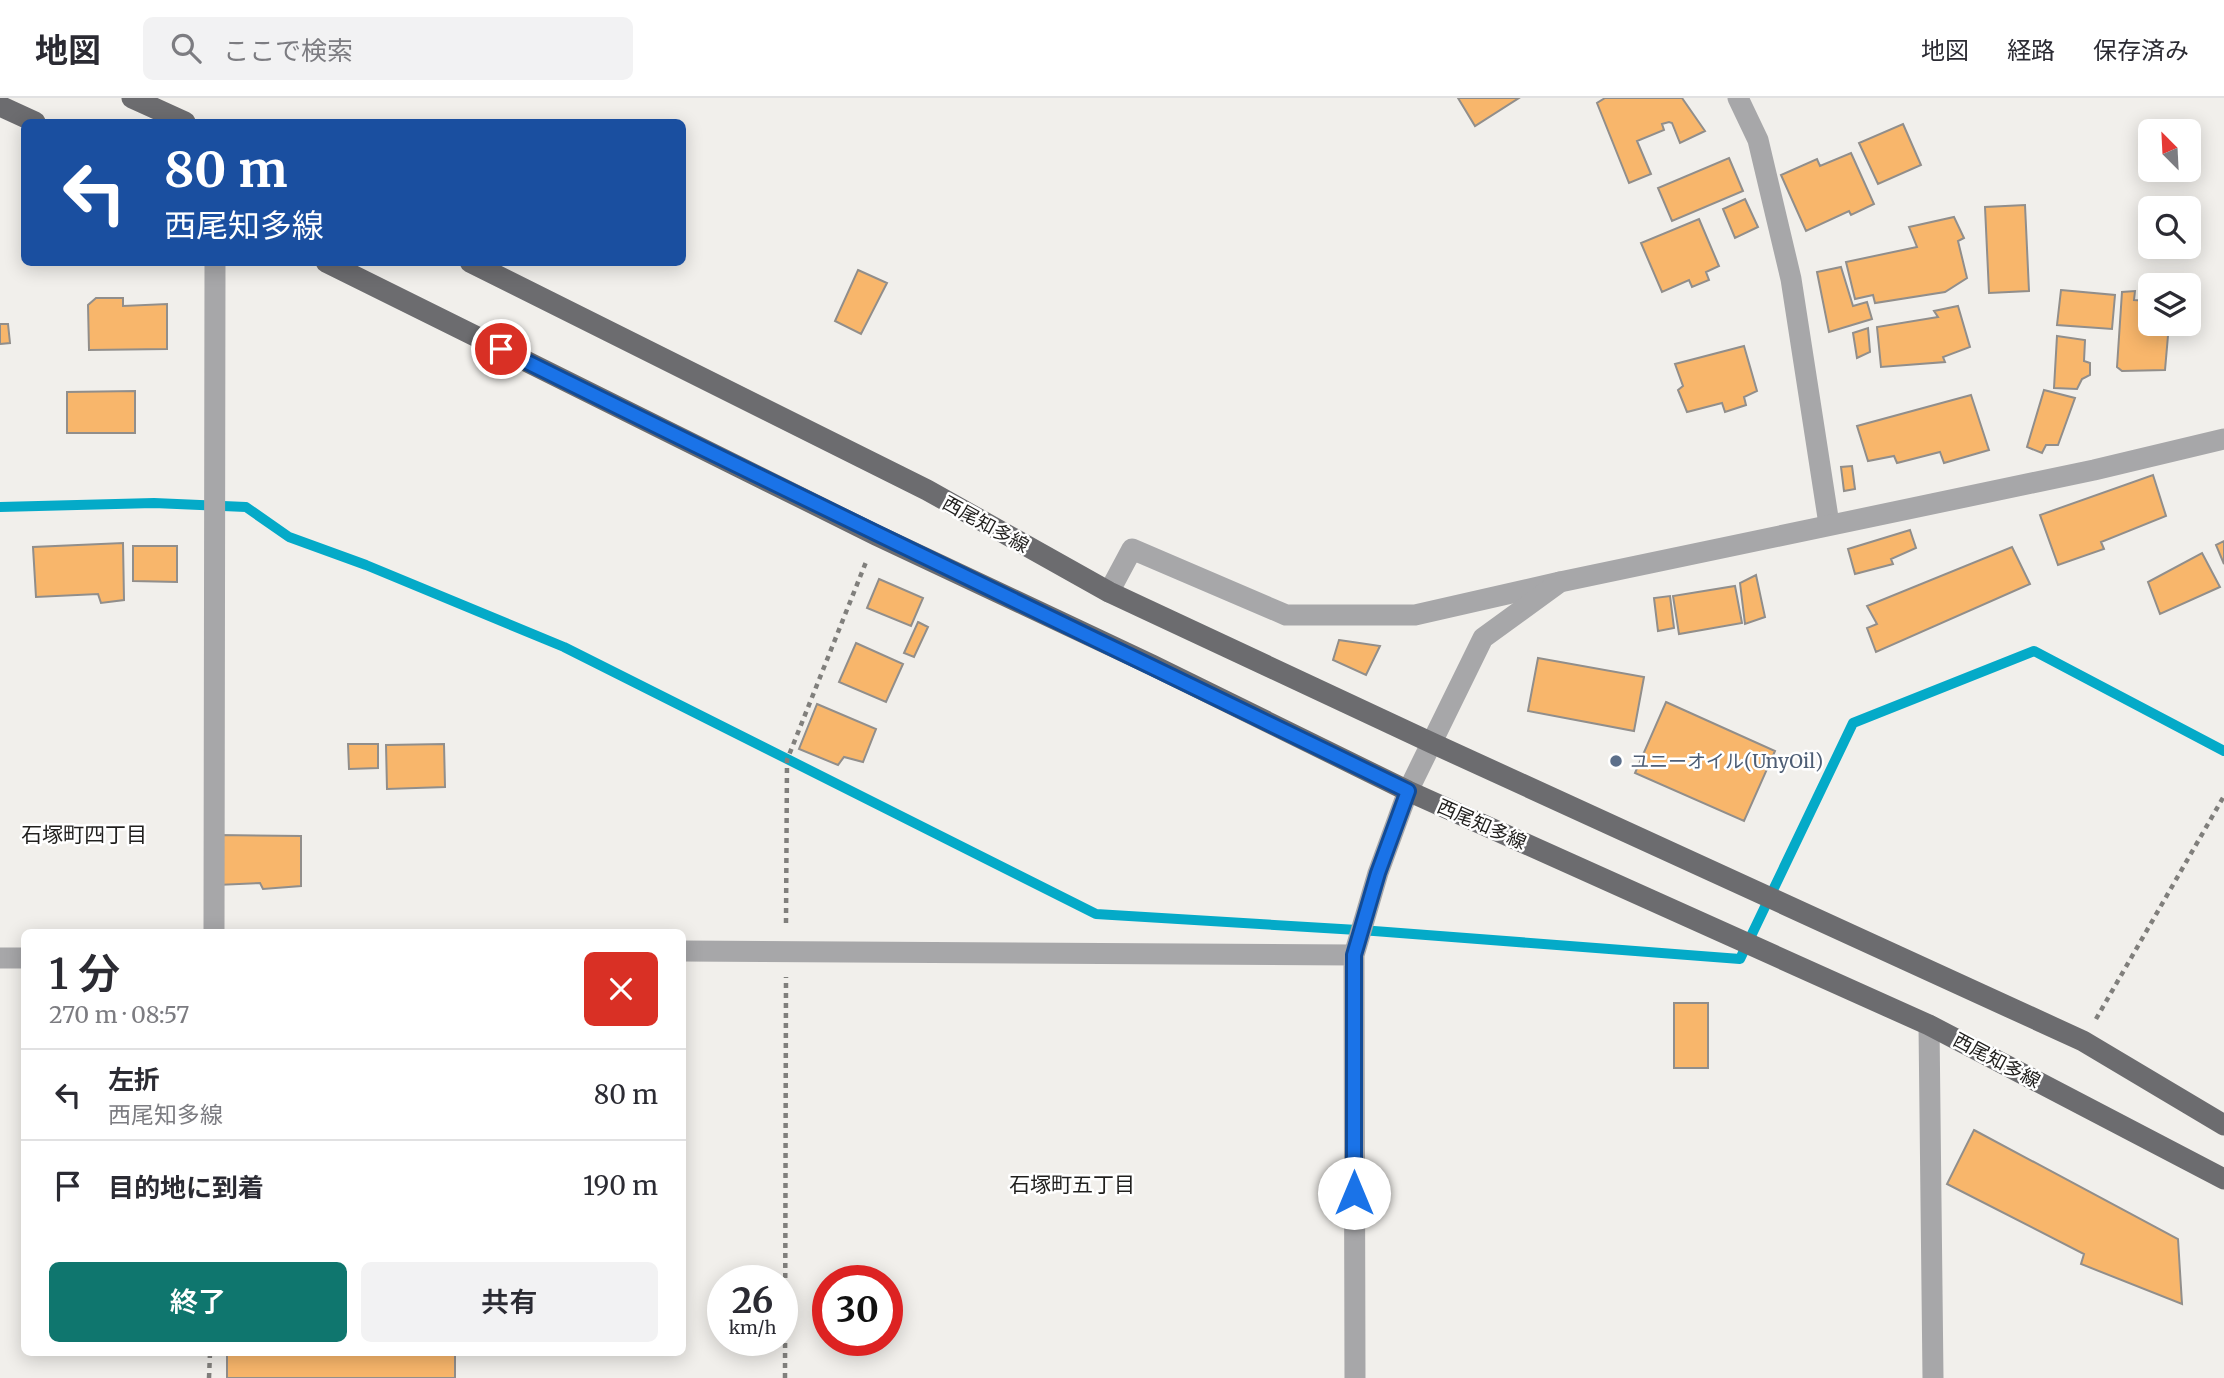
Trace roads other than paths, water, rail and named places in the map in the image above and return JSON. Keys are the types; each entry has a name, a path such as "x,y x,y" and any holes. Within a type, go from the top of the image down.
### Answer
{"main road":[{"path":"132,98 178,119"},
{"path":"0,106 28,119"},
{"name":"西尾知多線","path":"334,266 876,535 1152,665 1408,791 1929,1025 2224,1179"},
{"name":"西尾知多線","path":"478,266 926,490 1109,592 2083,1041 2224,1125"}],"street":[{"path":"1738,98 1758,140 1791,279 1829,524"},
{"path":"214,929 215,266"},
{"path":"1109,592 1132,549 1286,615 1415,615 1829,524 2094,470 2224,439"},
{"path":"1354,1378 1354,955 1378,873 1408,791 1483,638 1560,582"},
{"path":"686,951 1354,955"},
{"path":"0,958 21,958"},
{"path":"1929,1025 1933,1378"}],"waterway":[{"path":"0,507 154,503 246,507 289,537 366,565 564,647 1096,914 1374,931 1740,959 1853,723 2034,651 2224,751"}],"place":[{"name":"ユニーオイル(UnyOil)","path":"1616,761"}],"district":[{"name":"石塚町四丁目","path":"84,834"},
{"name":"石塚町五丁目","path":"1072,1184"}]}
